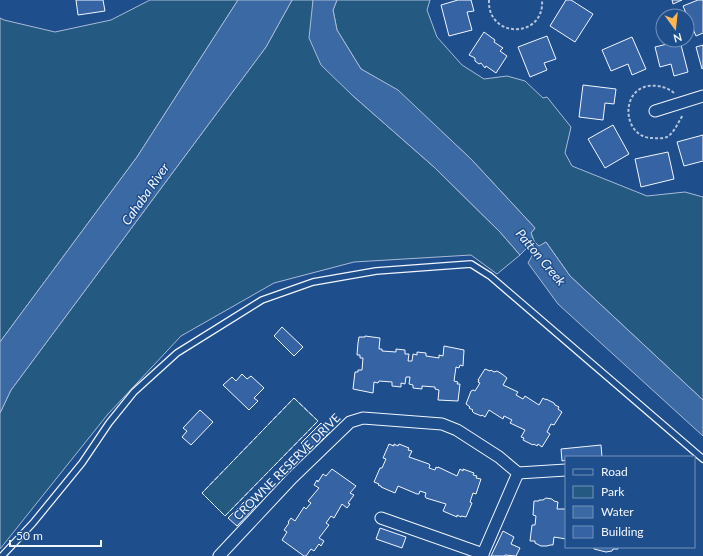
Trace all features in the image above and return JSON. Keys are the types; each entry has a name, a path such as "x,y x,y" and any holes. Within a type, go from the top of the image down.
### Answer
{"street":[{"path":"655,111 703,96"},
{"name":"CROWNE RESERVE DRIVE","path":"219,556 292,478 350,422 363,418 442,424 457,430 499,457 518,474"},
{"path":"381,518 483,555 518,474 565,470"}],"lane":[{"path":"2,556 33,523 82,463 134,392 177,353 262,300 313,282 376,271 471,264 490,276 703,459"}],"path":[{"path":"489,0 490,11 495,19 508,29 517,30 535,22 539,16 542,0"}],"green space":[{"path":"150,0 238,0 137,157 0,342 0,18 55,32 111,20"},
{"path":"292,0 313,0 313,10 352,95 434,167 500,232 520,255 497,274 471,255 354,262 274,283 181,336 108,414 0,549 0,413 11,390 266,47"},
{"path":"337,0 430,0 427,10 437,37 462,65 484,79 507,76 525,81 543,98 547,97 571,127 565,153 572,166 647,196 685,192 703,197 703,400 570,276 546,242 539,247 534,241 531,233 535,228 471,159 397,90 361,69 337,30 333,10"},
{"path":"294,398 318,421 225,516 202,493"}],"water":[{"name":"Cahaba River","path":"238,0 292,0 266,47 11,390 0,413 0,342 137,157"},
{"name":"Patton Creek","path":"313,0 337,0 333,10 337,30 361,69 398,90 471,159 535,228 531,233 534,241 539,246 546,242 570,276 703,400 703,436 558,304 528,263 533,254 527,248 520,255 500,232 434,167 352,95 321,65 309,38"}],"building":[{"path":"76,0 103,0 105,11 78,15"},
{"path":"458,0 471,0 474,11 467,12 472,30 449,36 441,5"},
{"path":"566,0 571,0 593,14 575,42 550,26"},
{"path":"672,0 682,0 673,4"},
{"path":"698,0 703,0 703,33 696,36 695,34 695,8 684,8 683,6"},
{"path":"484,32 495,40 494,42 503,48 500,51 507,56 496,73 486,66 485,68 481,63 479,64 475,61 475,58 469,55"},
{"path":"547,36 556,59 544,63 547,70 530,77 518,47"},
{"path":"632,37 646,69 632,75 628,64 611,71 602,50"},
{"path":"703,45 703,68 702,69 696,47"},
{"path":"655,48 682,48 688,72 674,76 671,64 660,67"},
{"path":"583,85 616,89 614,104 605,103 603,120 579,117"},
{"path":"613,125 629,154 605,168 588,139"},
{"path":"703,135 703,161 684,166 677,142"},
{"path":"668,152 674,179 641,187 635,159"},
{"path":"282,327 303,347 294,356 274,336"},
{"path":"365,336 380,338 379,349 382,349 382,351 396,352 396,349 405,350 405,354 409,354 408,361 412,361 413,354 417,355 417,352 426,353 426,356 439,358 439,355 443,356 444,346 464,350 463,366 460,365 459,368 456,367 454,381 458,382 457,384 460,384 458,401 438,400 439,390 435,389 435,387 422,386 422,389 413,388 413,385 409,384 410,377 406,377 405,384 401,383 401,387 392,386 392,382 374,382 373,393 353,389 355,372 362,370 363,358 360,358 360,355 357,355 359,337"},
{"path":"485,369 494,372 497,371 502,374 507,378 503,385 518,392 516,395 523,399 525,396 539,405 543,398 559,407 558,409 562,412 554,425 551,424 547,432 550,434 542,447 538,444 537,446 534,444 533,445 523,440 524,438 521,437 525,430 510,423 512,420 504,416 503,419 489,410 485,417 482,415 481,416 474,413 472,411 473,410 466,404 471,391 475,391 480,383 478,380"},
{"path":"242,374 247,379 251,376 264,388 254,398 258,401 249,410 223,385 232,377 236,381"},
{"path":"200,410 213,422 191,445 182,437 187,431 183,428"},
{"path":"321,423 330,432 310,452 301,443"},
{"path":"389,444 398,446 399,444 409,448 408,450 412,451 409,457 429,464 429,468 435,470 436,467 438,467 457,476 460,469 463,471 463,469 474,473 473,475 477,476 476,478 481,479 476,494 473,493 470,502 472,503 466,517 457,515 457,517 443,511 446,504 426,498 426,493 420,491 419,494 417,494 398,486 395,493 374,482 386,459 383,458"},
{"path":"601,445 602,456 565,456 565,460 562,461 561,449"},
{"path":"332,469 356,486 350,493 354,495 348,503 350,504 347,508 342,504 334,518 331,516 326,523 329,525 319,538 324,541 321,546 319,544 314,551 311,549 306,556 304,556 282,540 287,532 284,530 291,518 295,521 304,507 306,509 311,503 308,501 319,488 314,485 317,480 318,482 323,474 326,476"},
{"path":"248,498 256,506 237,526 228,518"},
{"path":"546,498 552,499 558,502 557,509 565,509 565,539 554,537 553,545 547,546 541,546 535,543 535,541 530,541 532,525 535,525 536,516 533,515 534,501 543,500"},
{"path":"380,528 406,537 402,548 376,539"},
{"path":"503,531 514,537 511,544 520,548 516,556 491,556"},
{"path":"594,548 618,548 606,552"}],"fence":[{"path":"294,398 318,421 225,516 202,493 294,398"}]}
